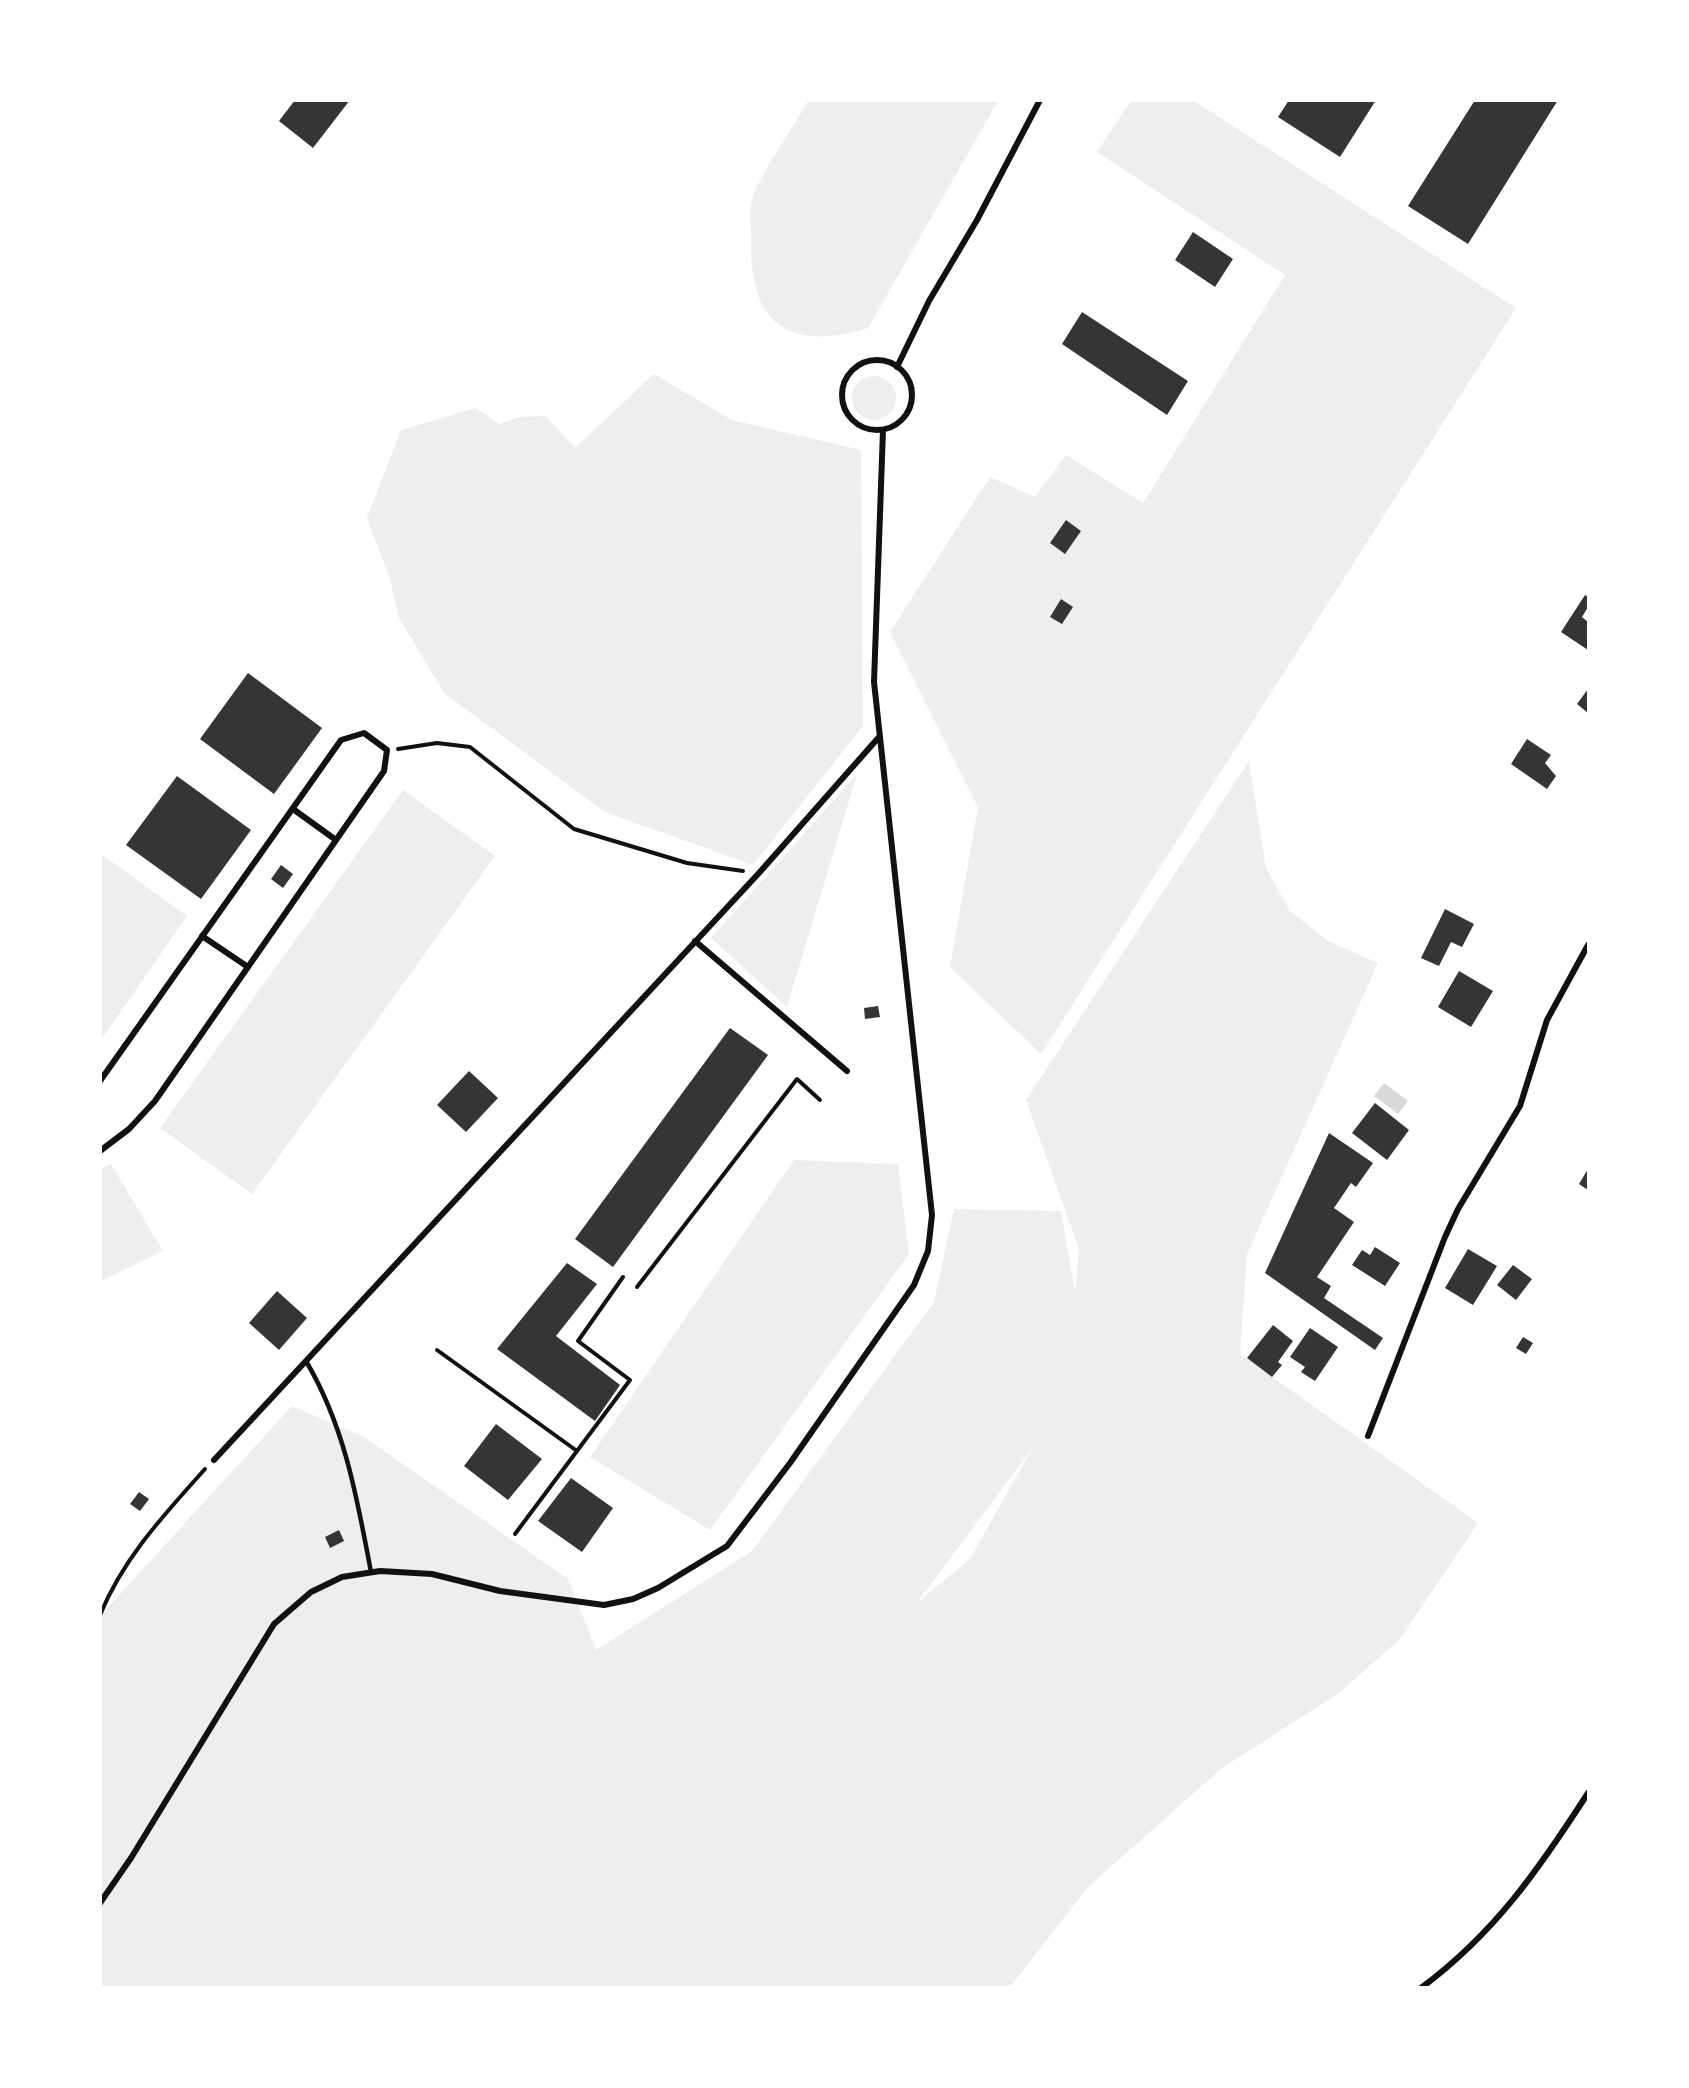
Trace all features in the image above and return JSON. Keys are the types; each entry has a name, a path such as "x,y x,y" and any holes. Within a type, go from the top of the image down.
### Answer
{"street":[{"path":"897,366 929,301 977,220 1040,100"},
{"path":"871,360 885,361 897,366 907,376 912,389 911,403 906,416 896,425 883,430 869,429 857,424 847,414 843,401 843,387 848,375 858,366 871,360"},
{"path":"100,1903 131,1858 274,1624 311,1592 342,1577 371,1572 432,1574 500,1591 604,1605 633,1599 658,1588 726,1546 790,1463 914,1285 928,1251 932,1215 874,682 883,430"},
{"path":"100,1081 341,740 364,733 387,750 384,771 155,1101 129,1129 100,1151"},
{"path":"214,1460 759,873 879,737"},
{"path":"293,809 336,840"},
{"path":"202,936 248,967"},
{"path":"695,941 847,1071"},
{"path":"1368,1436 1444,1238 1458,1209 1520,1106 1547,1020 1588,945"},
{"path":"1421,1988 1464,1954 1504,1913 1542,1864 1588,1793"}],"lane":[{"path":"306,1361 325,1392 353,1474 371,1572"}],"path":[{"path":"387,750 437,743 470,747 574,829 687,862 759,873"},
{"path":"637,1287 796,1079 820,1100"},
{"path":"515,1534 630,1380 578,1341 623,1277"},
{"path":"437,1350 577,1451"},
{"path":"100,1615 121,1571 139,1546 214,1460"}],"shaded area":[{"path":"808,101 998,101 868,328 841,334 817,336 797,334 780,326 767,313 758,295 753,271 750,213 753,196"},
{"path":"1131,101 1194,101 1516,308 1041,1054 950,967 978,807 890,632 990,477 1035,497 1066,455 1143,503 1285,275 1097,152"},
{"path":"654,374 732,420 861,450 863,726 753,865 605,812 444,693 398,616 390,579 367,518 401,430 476,408 499,424 519,417 546,416 575,448"},
{"path":"874,376 883,377 890,382 895,389 895,407 890,414 883,419 874,420 865,419 858,414 853,407 852,398 853,389 858,382 865,377"},
{"path":"1249,761 1266,868 1290,911 1328,941 1378,963 1247,1254 1240,1354 1478,1523 1400,1639 1339,1693 1222,1768 1088,1887 1010,1987 101,1987 100,1616 292,1406 364,1437 568,1579 596,1650 752,1551 934,1302 954,1209 1061,1211 1075,1292 1079,1249 1026,1100","holes":["1033,1447 970,1559 919,1601"]},
{"path":"857,774 787,1007 711,938"},
{"path":"403,790 495,856 252,1194 160,1128"},
{"path":"101,854 187,916 101,1040"},
{"path":"1384,1083 1408,1101 1398,1114 1374,1096"},
{"path":"794,1160 898,1164 909,1254 710,1530 590,1457"},
{"path":"111,1164 163,1251 101,1281 101,1168"}],"building":[{"path":"295,100 350,100 313,148 279,121"},
{"path":"1289,100 1376,100 1340,157 1278,117"},
{"path":"1475,100 1558,100 1468,244 1408,206"},
{"path":"1193,232 1233,259 1215,287 1175,260"},
{"path":"1082,312 1188,381 1167,415 1062,344"},
{"path":"1066,520 1081,531 1065,554 1050,543"},
{"path":"1585,595 1588,597 1588,607 1582,617 1588,622 1588,650 1561,632"},
{"path":"1061,599 1073,607 1062,624 1050,617"},
{"path":"248,673 322,728 274,794 200,739"},
{"path":"1588,689 1588,713 1577,704"},
{"path":"1527,739 1551,755 1545,763 1556,776 1547,789 1511,764"},
{"path":"177,776 251,830 201,899 126,845"},
{"path":"281,865 293,874 283,888 271,879"},
{"path":"1445,909 1474,924 1462,947 1451,942 1439,966 1421,958"},
{"path":"1459,971 1493,991 1471,1027 1438,1007"},
{"path":"878,1006 880,1017 865,1019 864,1008"},
{"path":"730,1028 768,1055 613,1267 575,1239"},
{"path":"469,1071 498,1098 466,1132 437,1105"},
{"path":"1375,1103 1409,1130 1387,1160 1352,1133"},
{"path":"1329,1133 1373,1163 1356,1187 1351,1183 1334,1208 1354,1222 1317,1277 1331,1286 1324,1298 1383,1338 1375,1350 1265,1273"},
{"path":"1588,1169 1588,1190 1579,1184"},
{"path":"1375,1247 1400,1263 1385,1286 1352,1265 1362,1250 1370,1255"},
{"path":"1468,1249 1497,1266 1473,1305 1445,1288"},
{"path":"567,1263 597,1284 556,1336 620,1385 595,1421 497,1349"},
{"path":"1513,1265 1532,1279 1516,1300 1497,1285"},
{"path":"277,1291 307,1318 279,1350 249,1323"},
{"path":"1273,1325 1293,1341 1278,1362 1282,1365 1272,1377 1247,1358"},
{"path":"1310,1328 1338,1347 1315,1381 1301,1372 1305,1367 1290,1357"},
{"path":"1523,1337 1533,1343 1526,1354 1516,1348"},
{"path":"496,1424 542,1459 508,1500 464,1466"},
{"path":"571,1478 613,1508 582,1552 538,1521"},
{"path":"139,1492 149,1499 140,1511 130,1504"},
{"path":"339,1530 344,1541 330,1548 325,1537"}]}
